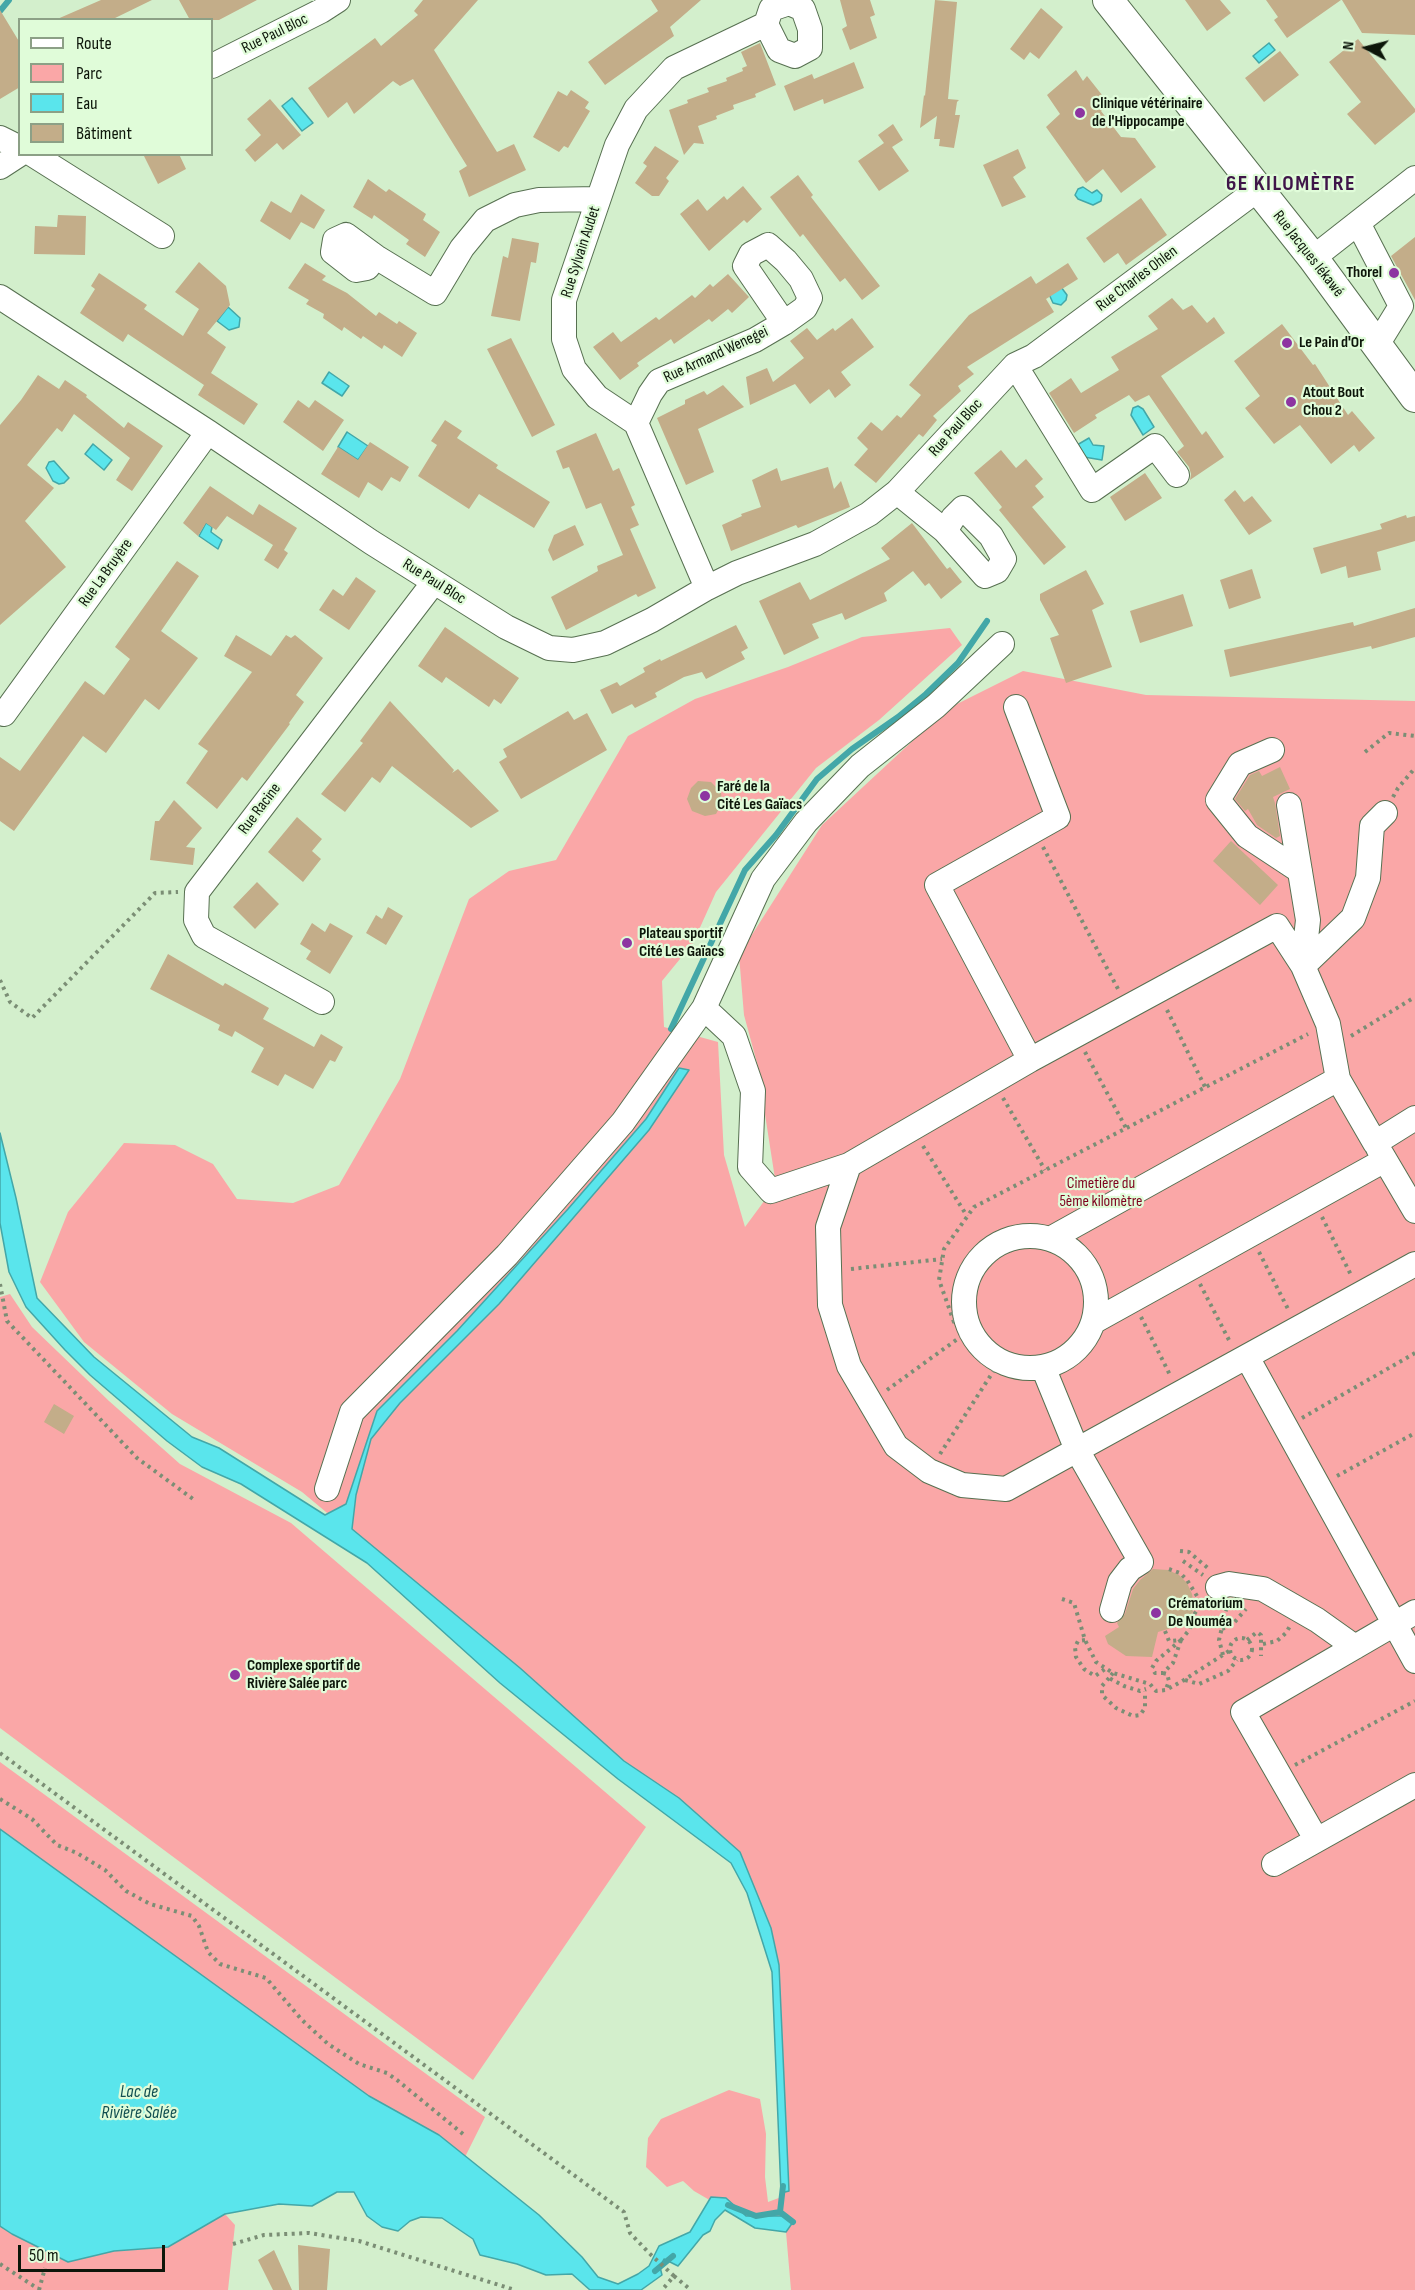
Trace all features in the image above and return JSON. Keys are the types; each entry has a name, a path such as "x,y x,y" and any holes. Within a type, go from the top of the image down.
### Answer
{"main road":[{"name":"Rue Jacques Iékawé","path":"1108,0 1313,258 1415,397"}],"street":[{"name":"Rue Paul Bloc","path":"213,65 321,11 338,0"},
{"name":"Rue Sylvain Audet","path":"636,423 597,398 574,369 564,339 564,300 617,145 636,109 674,68 766,24"},
{"path":"0,138 18,147"},
{"path":"0,167 18,155"},
{"path":"35,156 162,236"},
{"path":"1313,258 1415,178"},
{"name":"Rue Charles Ohlen","path":"1015,365 1034,356 1257,190"},
{"path":"376,258 435,293 462,248 485,220 515,205 539,200 598,199"},
{"path":"1358,223 1401,306 1377,345"},
{"name":"Rue Paul Bloc","path":"0,297 208,432 272,477 506,627 549,648 573,650 605,643 652,621 737,573 815,544 869,514 897,492 1015,365"},
{"name":"Rue Armand Wenegei","path":"636,423 659,381 755,340 784,323"},
{"path":"1015,365 1092,490 1155,446 1177,475"},
{"path":"636,423 707,588"},
{"name":"Rue La Bruyère","path":"4,714 208,432"},
{"path":"897,492 945,531"},
{"name":"Rue Racine","path":"197,892 434,582"},
{"path":"327,1489 352,1412 507,1255 615,1131 705,1008 763,879 806,822 860,766 936,706 1002,644"},
{"path":"1016,707 1058,817 937,885 1030,1060"},
{"path":"1272,750 1240,764 1218,800 1247,836 1300,871"},
{"path":"1289,805 1308,920 1303,966"},
{"path":"1303,966 1353,918 1368,878 1372,826 1385,813"},
{"path":"197,892 196,920 204,936 322,1002"},
{"path":"705,1008 734,1036 753,1091 750,1167 771,1191 849,1165 1157,989 1277,926 1303,966 1328,1024 1338,1079 1415,1211"},
{"path":"1050,1239 1338,1079"},
{"path":"1093,1322 1313,1200 1380,1152 1415,1118"},
{"path":"849,1165 828,1227 830,1305 849,1366 896,1446 929,1471 962,1485 1006,1489 1415,1264"},
{"path":"1029,1236 1050,1239 1069,1248 1084,1262 1093,1281 1096,1301 1093,1322 1086,1338 1074,1352 1060,1362 1043,1368 1021,1368 1000,1361 983,1348 970,1330 964,1309 966,1287 974,1267 988,1251 1007,1240 1029,1236"},
{"path":"1244,1359 1319,1486 1405,1618 1415,1661"},
{"path":"1043,1368 1077,1450 1141,1562 1130,1569 1120,1582 1112,1610"},
{"path":"1218,1590 1263,1589 1355,1647"},
{"path":"1316,1839 1243,1712 1405,1618"},
{"path":"1274,1864 1415,1785"}],"path":[{"path":"1365,752 1389,733 1415,736"},
{"path":"1385,813 1398,788 1415,768"},
{"path":"1034,830 1127,1006"},
{"path":"0,980 10,1002 32,1018 155,893 197,892"},
{"path":"1157,989 1205,1087"},
{"path":"1331,1048 1415,998"},
{"path":"870,1402 970,1330 954,1322 939,1281 944,1249 974,1207 1328,1024"},
{"path":"1075,1035 1126,1128"},
{"path":"993,1081 1045,1170"},
{"path":"912,1128 967,1216"},
{"path":"1313,1200 1361,1294"},
{"path":"1251,1235 1298,1329"},
{"path":"829,1272 942,1259"},
{"path":"1191,1268 1244,1359"},
{"path":"0,1284 7,1321 15,1330 137,1458 193,1499"},
{"path":"1132,1300 1179,1393"},
{"path":"1286,1427 1415,1353"},
{"path":"929,1471 1000,1361"},
{"path":"1319,1486 1415,1433"},
{"path":"1180,1551 1189,1552 1208,1568 1218,1590 1221,1629 1219,1640 1223,1655"},
{"path":"1170,1569 1180,1573 1187,1580 1218,1590"},
{"path":"1166,1690 1169,1681 1167,1674 1155,1673 1152,1668 1156,1660 1181,1640 1190,1629 1195,1613 1205,1598 1218,1590"},
{"path":"1062,1599 1074,1603 1085,1640 1096,1662 1113,1673 1150,1684 1156,1691 1166,1690 1223,1655 1229,1651 1233,1641 1240,1637 1252,1646 1247,1659 1237,1660 1228,1671 1200,1684 1184,1680"},
{"path":"1221,1629 1232,1625 1246,1609"},
{"path":"1263,1644 1277,1641 1286,1632 1298,1609"},
{"path":"1166,1631 1169,1641 1181,1640"},
{"path":"1247,1640 1257,1632 1261,1635 1263,1644 1261,1656"},
{"path":"1085,1640 1078,1641 1075,1647 1076,1656 1084,1669 1095,1676 1105,1669"},
{"path":"1163,1673 1173,1663 1181,1640"},
{"path":"1229,1651 1237,1660"},
{"path":"1113,1673 1102,1686 1102,1695 1116,1708 1133,1716 1140,1715 1145,1708 1145,1691 1150,1684"},
{"path":"1109,1678 1124,1686 1145,1691"},
{"path":"1279,1774 1415,1701"},
{"path":"0,1753 624,2212 630,2233 674,2276 692,2290"},
{"path":"0,1799 32,1819 57,1845 77,1853 105,1870 126,1891 150,1904 192,1916 199,1926 208,1952 220,1965 266,1978 302,2020 328,2044 358,2064 387,2073 398,2080 463,2134"},
{"path":"233,2244 264,2235 309,2233 359,2241 515,2290"},
{"path":"0,2264 39,2290 45,2268"},
{"path":"662,2290 674,2276"}],"green space":[{"name":"Cimetière du 5ème kilomètre","path":"950,628 962,645 879,720 816,768 716,892 693,943 662,981 664,1027 718,1042 724,1155 745,1227 776,1185 757,1063 744,1015 739,955 822,825 947,709 1023,671 1146,695 1415,701 1415,2290 791,2290 786,2232 792,2222 744,2220 694,2191 683,2181 667,2187 646,2167 648,2138 661,2119 729,2090 760,2099 766,2134 765,2177 768,2202 784,2196 775,1944 734,1852 302,1492 172,1414 84,1342 40,1282 68,1212 124,1143 175,1145 213,1164 237,1199 293,1203 339,1185 400,1079 469,899 509,871 556,860 628,736 695,699 788,667 862,637"},
{"name":"Complexe sportif de Rivière Salée parc","path":"10,1294 32,1327 109,1401 180,1464 291,1523 646,1827 473,2080 0,1728 0,1297"},
{"path":"0,1762 485,2117 465,2157 369,2096 0,1892"},
{"path":"225,2214 235,2225 228,2290 0,2290 0,2226 68,2262 114,2251 168,2247"}],"water":[{"path":"1269,43 1275,50 1259,63 1253,56"},
{"path":"292,98 313,123 302,131 282,106"},
{"path":"1083,187 1092,193 1097,190 1102,195 1101,201 1093,205 1078,199 1075,195 1078,189"},
{"path":"1055,279 1067,295 1061,305 1053,303 1048,292"},
{"path":"228,307 240,318 239,327 229,330 217,321"},
{"path":"329,372 349,386 342,396 322,383"},
{"path":"1138,406 1143,409 1154,427 1143,435 1131,415 1133,408"},
{"path":"347,432 368,446 358,460 338,447"},
{"path":"1089,438 1093,445 1104,446 1102,460 1084,457 1077,445"},
{"path":"93,444 112,460 104,470 85,454"},
{"path":"54,461 69,478 64,483 59,484 53,481 46,468 49,462"},
{"path":"206,523 212,527 211,532 222,540 218,549 199,536"},
{"path":"679,1068 689,1070 649,1130 499,1304 400,1403 371,1439 356,1495 352,1529 520,1668 624,1761 679,1798 740,1852 771,1928 779,1965 789,2191 781,2193 772,1972 747,1893 731,1863 618,1779 500,1683 367,1563 241,1484 202,1467 167,1441 90,1375 26,1307 9,1272 0,1223 0,1133 37,1298 94,1357 192,1437 219,1448 325,1515 346,1504 377,1411 457,1331 568,1209 646,1119"},
{"name":"Lac de Rivière Salée","path":"0,1829 369,2096 439,2135 539,2215 582,2257 598,2277 618,2284 638,2274 649,2266 659,2246 690,2232 711,2197 726,2198 746,2216 784,2216 793,2222 786,2232 755,2228 725,2210 715,2220 710,2231 703,2235 678,2266 664,2259 660,2267 662,2275 641,2290 590,2290 572,2274 546,2275 517,2264 480,2255 473,2239 442,2218 421,2217 410,2221 398,2231 382,2227 367,2216 354,2192 337,2192 312,2206 279,2204 225,2214 168,2247 114,2251 68,2262 0,2226"}],"building":[{"path":"101,0 152,0 115,18 60,18"},
{"path":"179,0 257,0 219,20 189,18"},
{"path":"423,0 478,0 434,50 497,152 514,144 526,170 469,197 459,171 467,166 413,79 400,86 393,81 354,114 347,102 328,118 308,88 375,38 381,46 418,15 414,11"},
{"path":"651,0 701,0 670,27 674,36 605,85 588,62 658,11"},
{"path":"840,0 870,0 875,15 870,17 877,38 850,50 842,29 847,26"},
{"path":"935,0 957,2 948,99 959,100 955,115 960,115 954,148 939,146 940,139 934,139 937,116 920,128"},
{"path":"1185,0 1220,0 1231,13 1207,31"},
{"path":"1266,0 1341,0 1287,38 1274,20 1278,17"},
{"path":"1342,0 1415,0 1415,35 1362,33"},
{"path":"1041,8 1063,27 1039,59 1030,52 1024,60 1010,49"},
{"path":"0,10 18,40 18,88 0,99"},
{"path":"1358,39 1415,109 1415,112 1375,145 1347,114 1361,102 1329,62"},
{"path":"760,43 776,85 755,94 756,97 733,105 734,109 716,116 717,119 698,126 704,144 694,143 684,155 669,110 709,92 707,88 727,81 726,78 743,71 742,68 747,66 741,52"},
{"path":"1280,51 1299,75 1264,102 1245,78"},
{"path":"854,62 864,88 824,104 823,99 794,111 784,86 812,74 814,79"},
{"path":"1076,70 1083,81 1087,76 1110,105 1101,111 1121,137 1135,138 1156,167 1121,193 1103,169 1086,183 1046,127 1060,114 1047,95"},
{"path":"571,90 589,102 585,108 590,111 568,148 564,146 559,152 533,137 558,91 567,96"},
{"path":"270,99 301,135 283,150 277,143 255,162 245,150 261,135 247,119"},
{"path":"893,124 903,140 892,147 909,171 879,191 858,161 884,143 878,135"},
{"path":"655,146 679,161 666,178 669,181 659,196 652,196 635,183 647,166 643,163"},
{"path":"1018,149 1026,168 1013,177 1026,197 1002,207 983,165"},
{"path":"144,156 180,156 186,169 158,184"},
{"path":"798,175 813,195 811,197 880,286 862,300 845,278 840,282 803,234 800,237 770,197"},
{"path":"368,179 386,192 389,189 426,214 423,220 440,232 425,257 406,244 409,240 374,215 372,219 353,207"},
{"path":"743,186 762,209 747,223 744,220 709,251 680,214 698,199 707,211 724,196 727,200"},
{"path":"301,194 325,210 314,229 301,222 290,240 260,221 271,201 291,213"},
{"path":"1141,198 1167,235 1126,265 1118,253 1104,263 1086,238"},
{"path":"58,215 86,216 85,255 34,254 35,226 57,227"},
{"path":"1415,237 1415,300 1391,256"},
{"path":"512,238 539,243 536,263 531,262 520,321 491,316 503,256 508,258"},
{"path":"199,262 226,286 230,305 207,333 226,347 211,373 258,404 244,425 198,395 204,385 128,334 123,342 80,313 95,289 91,286 99,273 147,305 144,309 183,336 199,309 175,292"},
{"path":"305,263 326,276 322,280 347,293 376,316 379,312 417,333 402,357 384,345 382,349 363,336 361,339 344,327 342,331 323,318 324,314 306,304 309,300 288,288"},
{"path":"1068,263 1078,279 1046,299 1054,312 967,367 974,374 958,386 961,391 933,416 937,420 923,437 919,434 876,483 854,465 868,449 857,438 871,422 882,431 897,415 901,418 921,395 909,385 969,315 1031,276 1036,284"},
{"path":"728,274 749,297 732,313 728,309 712,322 709,319 674,344 671,339 637,363 639,366 620,380 593,347 613,332 621,342 656,317 659,320 692,295 695,298 710,284 713,287"},
{"path":"1172,298 1183,310 1192,305 1207,323 1214,317 1225,333 1161,376 1202,435 1206,431 1224,457 1190,480 1189,467 1177,452 1184,446 1149,395 1135,402 1129,395 1095,415 1097,418 1074,433 1049,393 1071,378 1081,393 1119,370 1111,357 1158,329 1148,316"},
{"path":"852,318 874,347 841,372 851,385 835,398 829,389 810,404 795,384 750,405 746,377 767,368 773,382 804,358 790,341 807,328 817,340 833,328 835,331"},
{"path":"1282,324 1313,365 1315,364 1348,415 1352,411 1375,438 1359,452 1354,445 1331,464 1300,425 1274,444 1245,408 1260,396 1234,361"},
{"path":"511,338 555,425 532,437 487,349"},
{"path":"38,375 59,389 65,380 87,395 86,397 124,428 128,422 163,446 132,491 116,480 130,458 74,414 62,432 57,428 27,465 54,488 25,521 66,567 0,625 0,425"},
{"path":"723,385 744,407 698,429 714,472 686,485 657,418 685,404 685,400 704,391 707,395"},
{"path":"298,400 309,408 315,400 344,420 323,451 283,422"},
{"path":"445,420 462,431 457,438 498,465 496,468 550,502 534,528 479,494 469,509 418,476 437,445 431,441"},
{"path":"596,433 613,471 619,468 635,505 631,507 639,525 630,529 656,588 638,597 636,594 566,630 551,597 598,571 597,566 623,555 601,503 586,509 569,467 563,469 556,451"},
{"path":"370,442 409,467 400,482 391,477 382,491 368,482 359,498 321,474 338,447 358,460"},
{"path":"1001,450 1016,468 1026,459 1043,479 1035,486 1044,497 1032,507 1066,547 1044,565 999,510 1002,507 974,473"},
{"path":"828,467 834,489 841,481 850,507 798,528 796,525 731,551 722,525 742,516 741,514 761,507 752,480 777,468 781,481"},
{"path":"1145,473 1162,498 1125,521 1110,497"},
{"path":"210,486 253,515 259,504 297,528 284,550 288,553 278,569 264,560 273,545 227,516 216,530 206,523 198,536 183,523"},
{"path":"1235,490 1244,502 1252,496 1272,521 1249,535 1224,500"},
{"path":"1406,515 1407,518 1415,516 1415,541 1377,552 1381,570 1348,578 1346,566 1321,574 1313,548 1382,529 1380,524"},
{"path":"912,523 947,569 950,567 962,582 941,599 929,583 925,586 913,571 884,593 887,601 845,620 842,613 812,624 819,638 784,655 759,601 800,582 810,600 890,559 881,548"},
{"path":"575,525 584,545 553,561 548,550 554,535"},
{"path":"177,561 199,576 161,631 198,658 159,710 145,699 106,753 83,736 14,831 0,821 0,757 20,771 85,681 104,695 130,659 115,647"},
{"path":"1252,569 1261,598 1229,609 1220,580"},
{"path":"1086,570 1104,604 1092,610 1112,667 1066,683 1050,638 1059,635 1040,600 1040,594"},
{"path":"356,577 376,591 349,630 319,610 333,589 343,596"},
{"path":"1183,594 1193,626 1140,643 1130,611"},
{"path":"1415,608 1415,637 1372,649 1371,646 1230,677 1224,650 1353,622 1354,626"},
{"path":"736,625 748,648 741,652 745,659 706,679 702,672 684,677 655,693 657,697 635,708 632,704 612,714 600,690 617,682 620,686 645,672 643,668 660,659 661,661"},
{"path":"445,627 519,678 501,704 494,699 489,707 446,677 442,683 418,666"},
{"path":"236,635 271,656 286,635 291,638 295,635 323,658 296,695 304,702 290,724 247,781 242,777 217,809 186,783 208,751 198,744 252,672 224,656"},
{"path":"390,701 454,770 452,773 458,769 499,811 471,828 392,766 380,783 372,777 345,812 321,794 363,743 360,741"},
{"path":"568,711 574,720 587,713 607,750 521,799 499,762 507,757 503,749"},
{"path":"1280,767 1290,789 1273,797 1280,836 1276,838 1257,825 1248,809 1245,811 1235,799 1250,775 1259,771 1262,776"},
{"name":"Faré de la Cité Les Gaïacs","path":"698,781 711,782 721,792 722,803 716,814 705,816 692,811 687,799 691,788"},
{"path":"174,800 202,828 186,847 195,848 193,865 150,860 155,821 159,821"},
{"path":"297,817 322,839 312,851 321,859 303,882 268,852"},
{"path":"1231,841 1278,885 1260,905 1213,861"},
{"path":"257,882 279,904 255,929 233,907"},
{"path":"388,907 403,916 386,945 366,933 376,915 382,919"},
{"path":"312,923 325,932 330,923 353,936 330,974 306,959 311,951 300,944"},
{"path":"168,954 223,986 225,983 269,1008 263,1019 314,1047 321,1034 343,1047 335,1062 330,1060 313,1089 285,1074 278,1086 251,1072 264,1048 235,1031 232,1037 218,1030 220,1025 150,989"},
{"path":"54,1404 74,1416 64,1434 44,1422"},
{"name":"Crématorium De Nouméa","path":"1153,1569 1168,1570 1179,1575 1187,1583 1194,1605 1191,1622 1181,1620 1178,1626 1158,1632 1152,1657 1126,1656 1108,1644 1105,1636 1119,1627 1117,1623 1125,1614 1133,1589"},
{"path":"298,2245 330,2249 327,2290 299,2290"},
{"path":"274,2250 292,2290 273,2290 258,2260"}],"waterway":[{"path":"0,11 9,0"},
{"path":"671,1029 745,870 776,835 817,779 852,749 926,694 958,663 987,621"},
{"path":"780,2212 783,2186"},
{"path":"728,2205 756,2216 780,2212 793,2222"},
{"path":"655,2271 673,2256"}],"place":[{"name":"Clinique vétérinaire de l'Hippocampe","path":"1080,113"},
{"name":"Thorel","path":"1394,273"},
{"name":"Le Pain d'Or","path":"1287,343"},
{"name":"Atout Bout Chou 2","path":"1291,402"},
{"name":"Faré de la Cité Les Gaïacs","path":"705,796"},
{"name":"Plateau sportif Cité Les Gaïacs","path":"627,943"},
{"name":"Crématorium De Nouméa","path":"1156,1613"},
{"name":"Complexe sportif de Rivière Salée parc","path":"235,1675"}],"district":[{"name":"6E KILOMÈTRE","path":"1291,184"}]}
